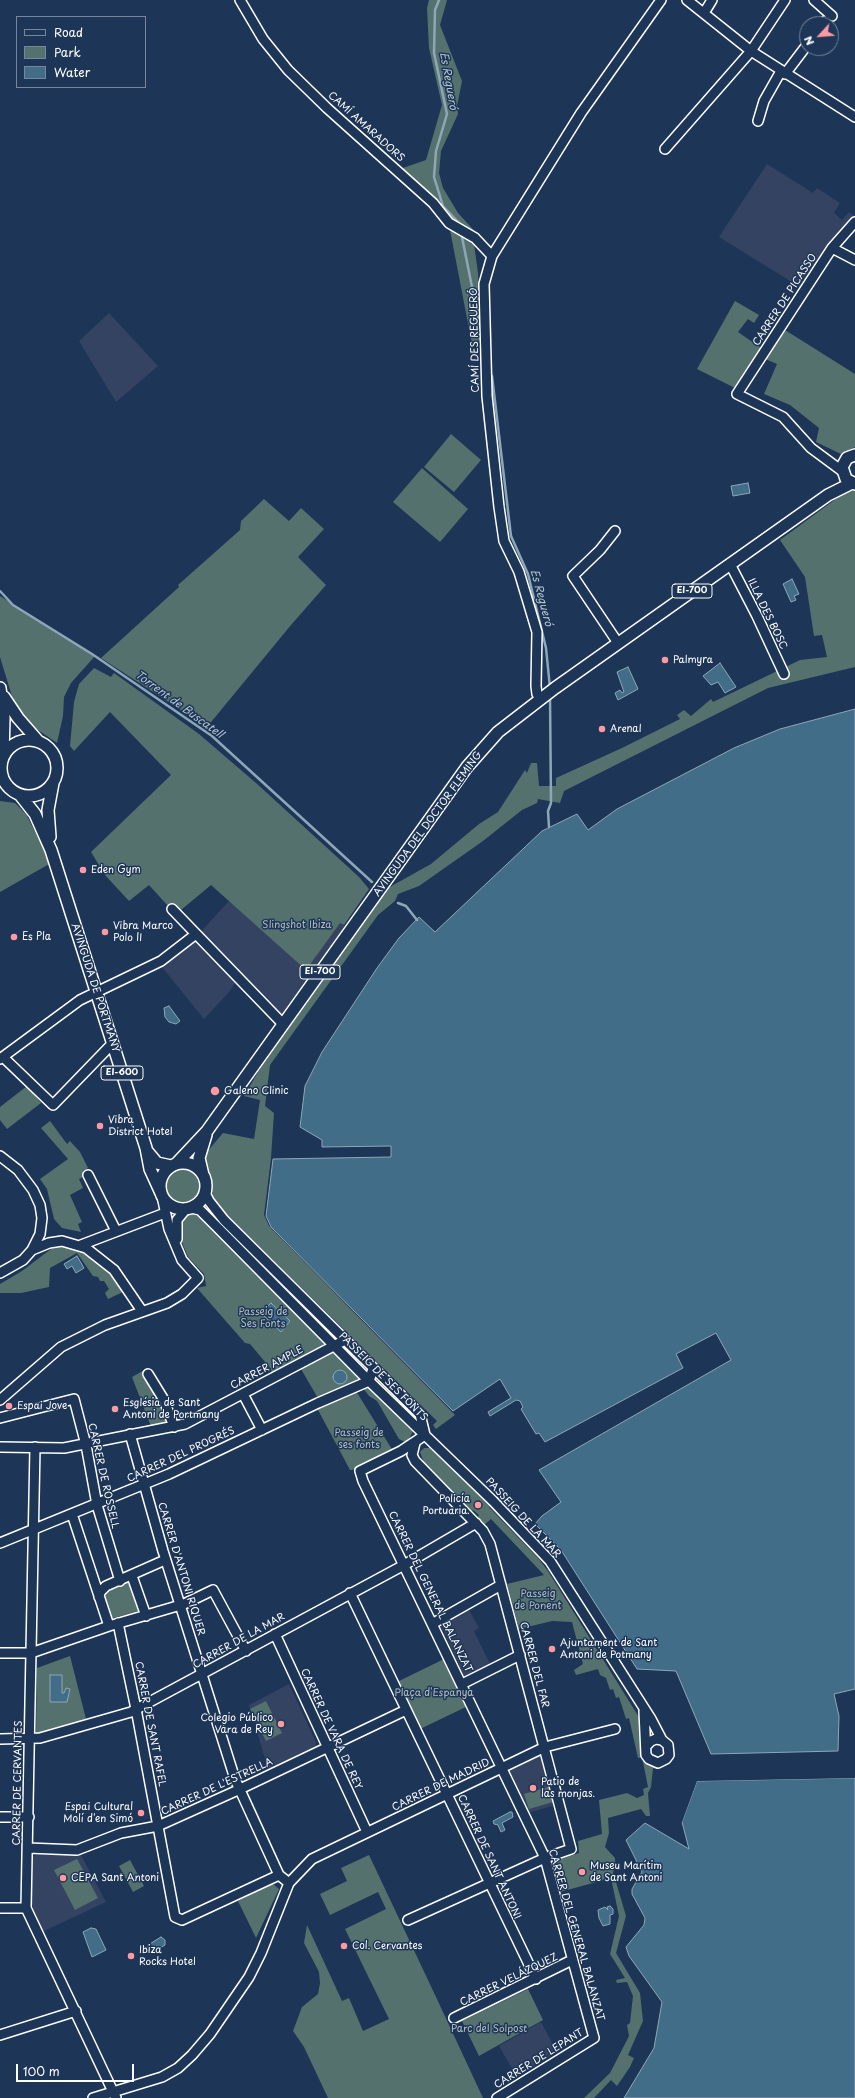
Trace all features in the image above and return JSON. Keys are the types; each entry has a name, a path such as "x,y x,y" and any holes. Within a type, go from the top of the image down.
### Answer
{"main road":[{"name":"AVINGUDA DEL DOCTOR FLEMING","path":"828,495 842,471 843,464 851,456"},
{"name":"AVINGUDA DEL DOCTOR FLEMING","path":"842,471 846,479 854,484"},
{"name":"AVINGUDA DEL DOCTOR FLEMING","path":"174,1165 207,1131 467,767 498,732 547,694 618,643 828,495 854,484"},
{"name":"EI-600","path":"0,689 12,710 39,742 47,747 55,759 56,773 53,782"},
{"name":"EI-600","path":"0,689 4,717 1,763 4,781 18,794"},
{"path":"1,763 9,749 18,742 28,740 39,742"},
{"path":"0,794 18,794 29,796 39,794 47,789 53,782"},
{"name":"AVINGUDA DE PORTMANY","path":"51,850 48,824 53,782"},
{"name":"AVINGUDA DE PORTMANY","path":"18,794 35,814 51,850 146,1148 150,1169 162,1195"},
{"name":"AVINGUDA DEL DOCTOR FLEMING","path":"203,1175 199,1158 207,1131"},
{"name":"AVINGUDA DE PORTMANY","path":"146,1148 155,1161 174,1165"},
{"path":"174,1165 191,1165 203,1175 206,1184 205,1193 201,1200 188,1208 172,1207 162,1195 161,1178 174,1165"}],"street":[{"name":"CAMÍ AMARADORS","path":"240,0 263,39 288,70 327,108 428,198 454,227 470,234 492,256"},
{"name":"CAMÍ DES REGUERÓ","path":"547,694 536,686 537,632 519,572 504,541 487,404 484,284 492,256 581,113 661,0"},
{"path":"687,0 751,51 783,73 855,117"},
{"path":"704,14 712,0"},
{"path":"665,149 751,51 785,0"},
{"path":"814,0 824,16"},
{"path":"758,121 764,101 783,73 799,54"},
{"name":"CARRER DE PICASSO","path":"827,459 811,448 782,417 737,394 832,248 855,222"},
{"path":"832,248 855,260"},
{"path":"827,459 851,456"},
{"path":"827,459 842,471"},
{"path":"615,531 600,550 573,576 618,643"},
{"name":"ILLA DES BOSC","path":"730,564 757,616 784,674"},
{"path":"172,909 283,1024"},
{"path":"112,1044 52,1105 1,1058 62,1011 96,991 162,961 196,934"},
{"path":"0,1156 18,1170 33,1190 40,1205 42,1218 40,1234 32,1250 23,1260 0,1273"},
{"path":"88,1176 116,1231"},
{"name":"PASSEIG DE SES FONTS","path":"205,1193 209,1201 224,1220 420,1414 425,1435"},
{"path":"0,1400 61,1346 105,1325 176,1298 198,1278 182,1260 169,1229 162,1195"},
{"path":"178,1249 176,1223 188,1208"},
{"name":"PASSEIG DE SES FONTS","path":"188,1208 200,1210 369,1381 425,1435"},
{"path":"81,1245 165,1212"},
{"path":"32,1250 49,1242 62,1241 81,1245 97,1255 114,1270 142,1311"},
{"name":"CARRER AMPLE","path":"0,1447 64,1448 86,1445 130,1434 174,1427 193,1421 345,1340"},
{"path":"369,1381 373,1369"},
{"path":"148,1374 164,1400 174,1427"},
{"name":"CARRER DEL PROGRÉS","path":"0,1543 97,1505 143,1485 369,1381"},
{"path":"243,1394 262,1430"},
{"name":"CARRER DE ROSSELL","path":"0,1418 74,1399 86,1445 97,1505 120,1581"},
{"name":"CARRER D'ANTONI RIQUER","path":"130,1434 165,1560 238,1790 279,1875 289,1883"},
{"path":"401,1451 425,1435"},
{"name":"PASSEIG DE LA MAR","path":"425,1435 490,1498 550,1561 643,1707 662,1740"},
{"path":"401,1451 412,1455 415,1443"},
{"name":"CARRER DE CERVANTES","path":"35,1447 29,1817 26,1908 76,2011 114,2095"},
{"name":"CARRER DEL GENERAL BALANZAT","path":"401,1451 360,1471 363,1481 545,1858 594,2038"},
{"name":"CARRER DEL FAR","path":"412,1455 419,1466 476,1523 483,1531 490,1544 571,1849 545,1858"},
{"name":"CARRER DE SANT RAFEL","path":"72,1514 99,1597 113,1624 136,1709 175,1917 182,1920 279,1875"},
{"name":"CARRER DE LA MAR","path":"0,1739 30,1739 136,1709 202,1675 350,1593 404,1565 462,1533 476,1523"},
{"path":"99,1597 103,1588 165,1560"},
{"path":"132,1576 146,1616"},
{"path":"432,1624 501,1585"},
{"path":"0,1653 31,1652 113,1624 180,1606 213,1590 246,1651"},
{"name":"CARRER DE SANT ANTONI","path":"350,1593 447,1794 488,1884 536,1979"},
{"name":"CARRER DE VARA DE REY","path":"276,1634 367,1832"},
{"path":"462,1684 520,1656"},
{"name":"PASSEIG DE LA MAR","path":"643,1707 647,1745"},
{"name":"CARRER DE L'ESTRELLA","path":"28,1848 77,1850 121,1833 158,1826 238,1790 406,1710"},
{"name":"CARRER DE MADRID","path":"289,1883 312,1859 502,1768 545,1748 615,1729"},
{"path":"656,1739 666,1742 669,1750 666,1759 662,1762 653,1762 646,1755 647,1745 656,1739"},
{"path":"0,1817 29,1817"},
{"path":"408,1920 545,1858"},
{"path":"93,2098 114,2095 162,2077 178,2068 204,2042 249,1977 261,1953 289,1883"},
{"path":"0,1908 26,1908"},
{"name":"CARRER VELÁZQUEZ","path":"454,2018 572,1960"},
{"path":"0,2036 76,2011"},
{"name":"CARRER DE LEPANT","path":"497,2098 594,2038"}],"shaded area":[{"path":"767,164 813,193 817,188 840,203 834,213 842,220 849,212 854,216 803,289 719,237"},
{"path":"109,313 158,366 116,402 79,341"},
{"path":"242,887 294,890 343,925 354,936 285,1033 236,981 230,991 204,1019 161,966 195,938"},
{"path":"469,1610 479,1628 474,1631 490,1664 464,1676 441,1626"},
{"name":"Colegio Público Vara de Rey","path":"289,1684 316,1742 315,1748 268,1769 249,1705"},
{"name":"Patio de las monjas.","path":"542,1755 555,1805 528,1813 509,1771"},
{"name":"CEPA Sant Antoni","path":"36,1855 81,1855 106,1902 42,1932 32,1909 33,1907 31,1902 32,1857"},
{"path":"541,2022 557,2052 517,2077 499,2046"}],"green space":[{"path":"429,0 447,0 440,25 462,81 457,106 458,114 441,151 439,173 443,188 458,213 491,249 458,226 400,169 426,160 442,105 429,48 427,8"},
{"path":"449,225 474,244 478,273 481,339 472,344"},
{"path":"735,301 759,315 754,323 748,319 738,332 764,350 735,388 697,369"},
{"path":"785,330 855,374 855,447 841,454 816,442 819,428 790,405 764,394 777,364 763,358"},
{"path":"451,434 481,460 454,492 424,467"},
{"path":"422,468 468,509 440,542 393,502"},
{"path":"855,490 855,667 768,688 564,791 560,803 538,799 537,803 522,810 483,841 419,886 398,894 395,901 378,915 270,1065 265,1106 274,1113 271,1158 264,1215 269,1226 455,1415 436,1429 433,1425 437,1421 213,1201 212,1186 205,1166 206,1153 223,1133 254,1139 260,1100 244,1096 261,1067 388,888 431,864 479,824 498,812 525,770 527,773 531,763 537,763 539,786 556,786 556,778 622,748 680,719 677,715 684,710 691,716 711,699 713,702 800,660 827,657 822,635 814,636 805,577 780,540 844,493"},
{"path":"264,499 289,521 301,508 324,529 298,557 326,585 207,727 101,658 179,587 178,585 240,530 241,521"},
{"path":"0,596 95,656 71,683 64,697 63,716 57,743 35,728 14,703 0,657"},
{"name":"Slingshot Ibiza","path":"94,668 111,677 114,673 199,734 256,783 359,877 369,889 344,925 340,923 306,970 211,885 181,910 173,903 168,906 149,885 129,901 105,875 91,852 171,775 110,712 74,751 70,746 74,702 79,684"},
{"path":"0,801 15,803 26,814 51,863 0,892"},
{"path":"27,1086 41,1103 7,1129 0,1120 0,1107"},
{"path":"50,1121 67,1144 70,1141 80,1152 88,1168 83,1171 85,1176 79,1179 83,1188 70,1195 82,1222 78,1224 81,1232 62,1228 54,1219 47,1189 40,1179 68,1159 41,1128"},
{"path":"183,1168 193,1171 198,1176 201,1186 198,1196 193,1201 183,1204 173,1201 168,1196 165,1186 168,1176 173,1171"},
{"path":"206,1203 338,1338 334,1341 201,1208"},
{"name":"Passeig de Ses Fonts","path":"190,1213 197,1213 325,1340 322,1348 272,1375 271,1369 250,1344 245,1343 197,1288 206,1286 204,1274 188,1257 181,1240 179,1226 184,1216"},
{"path":"66,1246 77,1249 102,1264 114,1276 125,1291 108,1299 105,1293 109,1289 104,1281 100,1281 98,1277 93,1276 77,1253 50,1268 49,1287 21,1293 0,1293 0,1284 22,1271 51,1249"},
{"path":"333,1351 363,1381 319,1400 301,1369"},
{"path":"146,1369 152,1377 177,1423 152,1426 150,1424 132,1377"},
{"path":"380,1379 418,1414 420,1427 376,1384"},
{"name":"Passeig de ses fonts","path":"371,1386 414,1429 407,1443 399,1439 377,1401 369,1396 363,1388"},
{"name":"Passeig de ses fonts","path":"356,1391 393,1451 350,1470 317,1408"},
{"name":"Passeig de Ponent","path":"424,1448 430,1448 491,1505 489,1507 538,1558 548,1571 642,1722 642,1747 655,1769 653,1768 651,1787 648,1793 650,1816 646,1816 641,1809 608,1818 609,1833 605,1847 615,1858 615,1868 613,1872 626,1916 616,1953 640,1993 643,2021 628,2055 634,2058 630,2067 617,2086 611,2080 594,2098 584,2098 610,2073 629,2036 627,2025 630,2023 633,1996 627,1982 617,1983 616,1980 625,1978 610,1954 619,1916 611,1878 560,1892 552,1862 579,1853 578,1841 602,1834 599,1800 627,1793 637,1798 644,1795 643,1789 648,1787 642,1757 638,1758 629,1718 626,1719 619,1697 616,1698 613,1689 610,1690 606,1678 600,1675 598,1669 576,1675 574,1670 583,1664 572,1622 552,1621 519,1629 507,1584 544,1575 491,1519 483,1526 464,1506 477,1518 479,1515 473,1510 472,1511 424,1463 420,1452"},
{"path":"131,1579 141,1610 114,1618 110,1617 102,1596 103,1592 107,1588"},
{"name":"Plaça d'Espanya","path":"446,1655 470,1705 418,1730 397,1682 442,1660"},
{"path":"70,1656 86,1719 36,1734 37,1668"},
{"path":"266,1701 282,1733 266,1741 250,1709"},
{"path":"548,1787 553,1802 529,1809 524,1794"},
{"path":"369,1855 483,2098 328,2098 304,2047 293,2031 302,2007 318,1994 320,1983 319,1972 304,1943 307,1925 342,2001 349,1998 363,2031 389,2019 345,1929 386,1909 378,1892 330,1915 320,1894 347,1881 341,1868"},
{"path":"77,1859 98,1898 75,1910 54,1870"},
{"path":"130,1860 144,1886 133,1892 119,1866"},
{"path":"272,1883 279,1889 256,1938 238,1901"},
{"name":"Parc del Solpost","path":"528,1989 543,2020 479,2056 462,2021"}],"water":[{"path":"748,483 750,493 733,496 731,486"},
{"path":"792,579 799,594 794,596 796,600 791,602 783,584"},
{"path":"720,663 736,687 725,693 718,682 711,685 703,676"},
{"path":"628,667 638,689 618,700 615,693 620,690 622,693 624,692 617,672"},
{"path":"855,709 855,1689 834,1694 839,1716 838,1751 711,1754 676,1671 637,1669 561,1550 535,1524 542,1516 561,1502 539,1470 731,1360 716,1333 676,1354 683,1368 545,1442 539,1433 536,1434 521,1409 523,1407 520,1401 516,1400 490,1416 488,1412 511,1398 500,1379 453,1411 271,1227 266,1216 273,1159 391,1157 391,1146 322,1147 322,1140 300,1127 305,1086 322,1052 377,968 399,938 419,917 435,932 542,831 577,814 588,830 617,809 734,748 780,729"},
{"path":"169,1006 180,1021 176,1024 169,1022 165,1017 164,1008"},
{"path":"77,1256 84,1268 76,1273 72,1266 67,1269 64,1264"},
{"path":"271,1303 290,1321 281,1332 261,1313"},
{"path":"337,1370 343,1370 347,1374 347,1380 343,1384 337,1384 333,1380 333,1374"},
{"path":"50,1675 62,1675 62,1693 64,1693 66,1688 70,1689 67,1702 50,1702"},
{"path":"855,1778 855,2098 624,2098 654,2048 662,2002 629,1956 626,1947 644,1925 645,1918 632,1894 632,1889 642,1872 626,1840 645,1823 689,1849 682,1822 697,1781"},
{"path":"512,1812 513,1817 502,1823 505,1830 501,1832 498,1825 494,1824 493,1821"},
{"path":"610,1906 613,1909 613,1914 610,1915 610,1924 603,1926 599,1918 598,1910 605,1907 608,1910 607,1907"},
{"path":"91,1928 96,1929 106,1950 92,1957 83,1932"},
{"path":"161,1937 165,1940 165,1945 153,1952 149,1952 148,1945"}],"pier":[{"path":"855,1776 855,1778 697,1781 682,1822 680,1823 696,1779"}],"waterway":[{"name":"Es Regueró","path":"439,0 435,10 434,53 447,114 436,151 434,177 443,206 460,226"},
{"name":"Es Regueró","path":"461,232 479,322"},
{"name":"Es Regueró","path":"492,376 511,536 528,574 546,648 550,688"},
{"name":"Torrent de Buscatell","path":"0,591 13,605 92,654 212,736 372,882"},
{"name":"Es Regueró","path":"549,827 548,811 551,803 550,695"},
{"name":"Torrent de Buscatell","path":"398,903 406,906 417,920"}],"place":[{"name":"Palmyra","path":"665,660"},
{"name":"Arenal","path":"602,729"},
{"name":"Eden Gym","path":"83,870"},
{"name":"Vibra Marco Polo II","path":"105,932"},
{"name":"Es Pla","path":"14,937"},
{"name":"Galeno Clinic","path":"215,1091"},
{"name":"Vibra District Hotel","path":"100,1126"},
{"name":"Espai Jove","path":"9,1406"},
{"name":"Església de Sant Antoni de Portmany","path":"115,1409"},
{"name":"Policía Portuaria.","path":"478,1505"},
{"name":"Ajuntament de Sant Antoni de Potmany","path":"552,1649"},
{"name":"Colegio Público Vara de Rey","path":"281,1724"},
{"name":"Patio de las monjas.","path":"533,1788"},
{"name":"Espai Cultural Molí d'en Simó","path":"141,1813"},
{"name":"Museu Marítim de Sant Antoni","path":"582,1872"},
{"name":"CEPA Sant Antoni","path":"63,1878"},
{"name":"Col. Cervantes","path":"344,1946"},
{"name":"Ibiza Rocks Hotel","path":"131,1956"}]}
